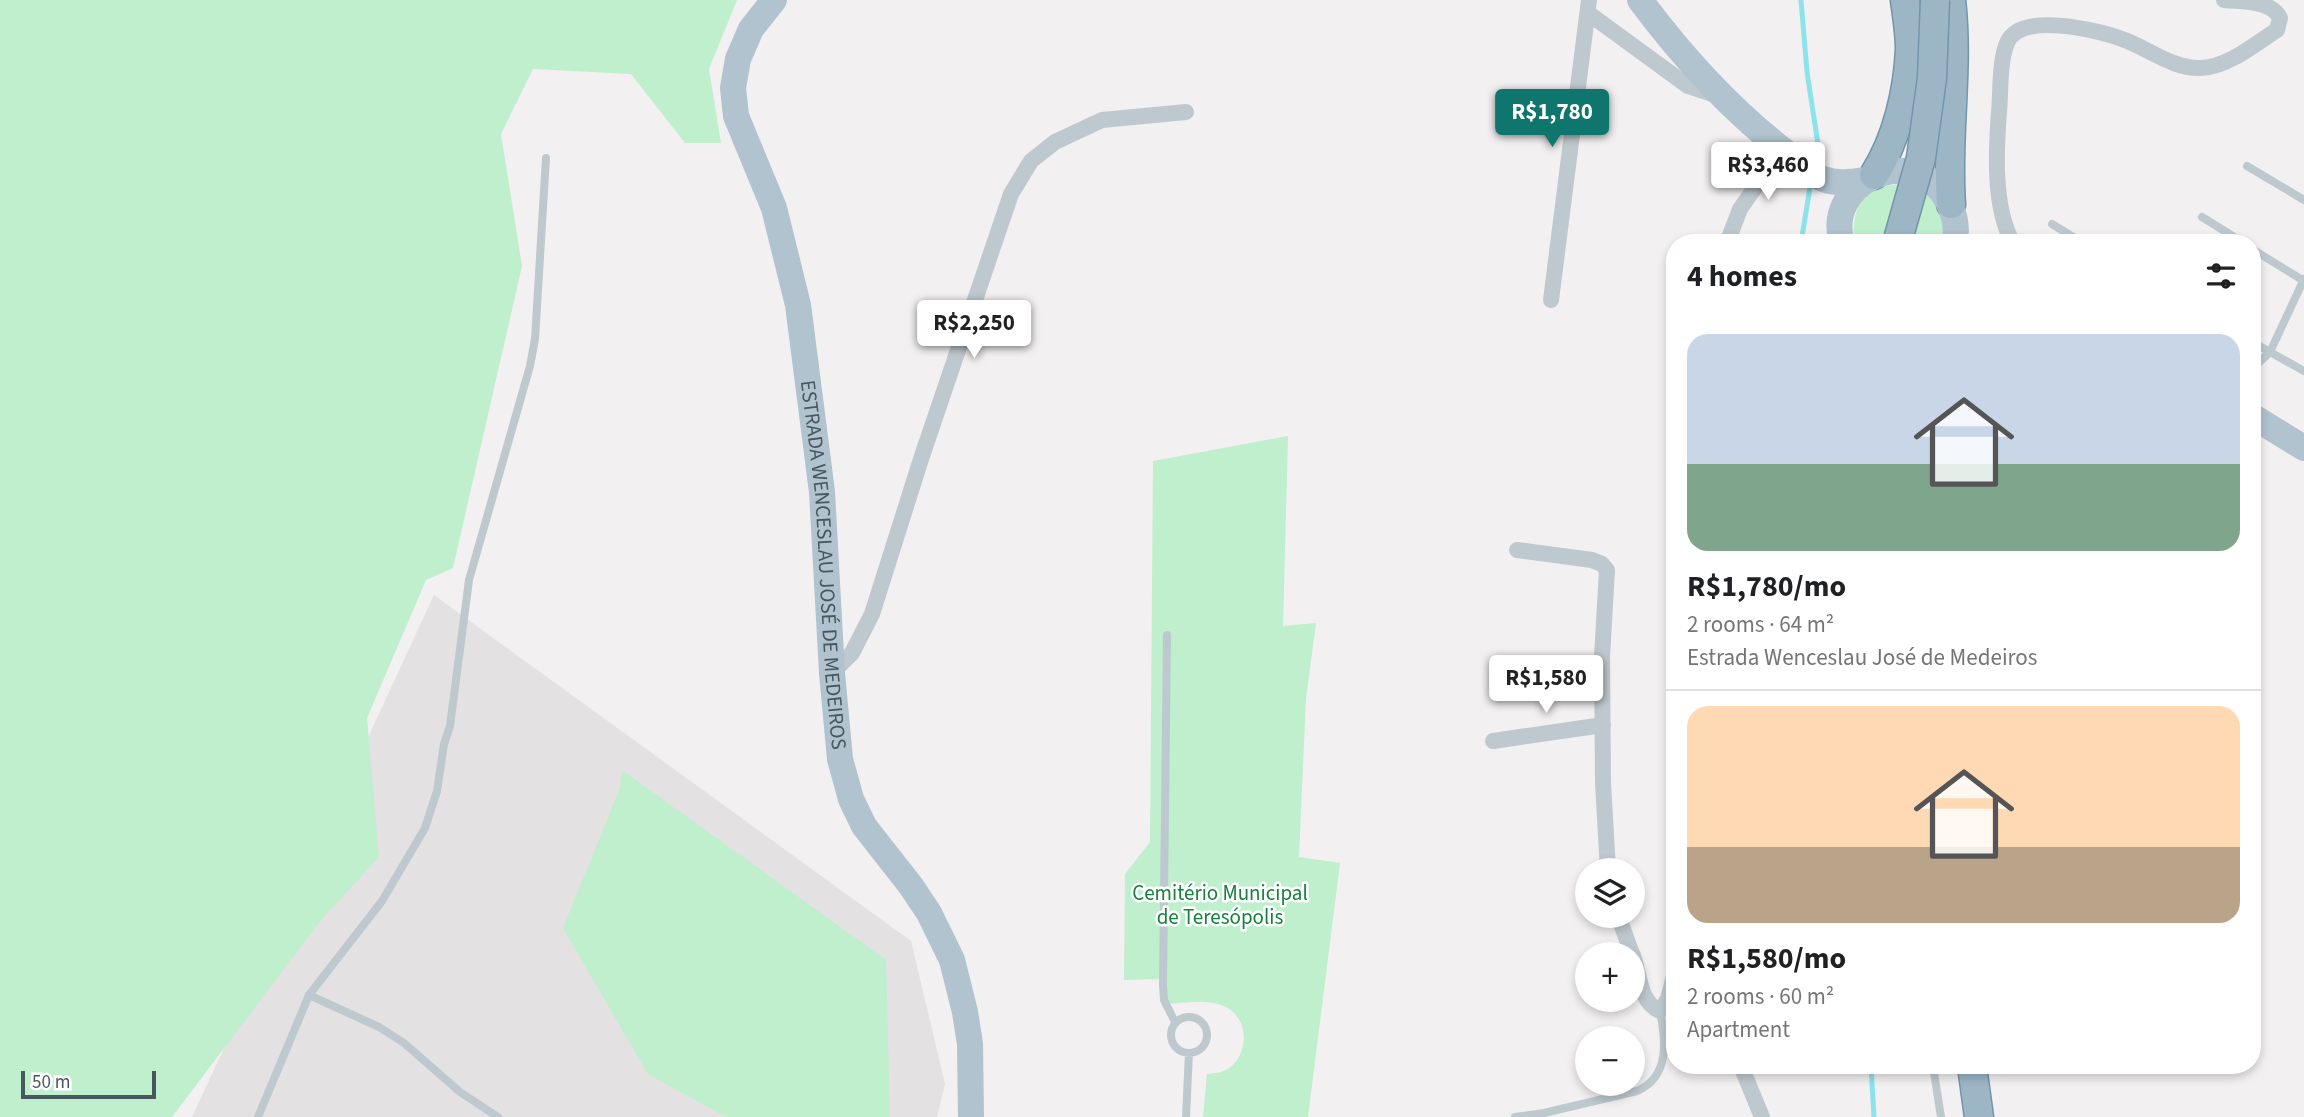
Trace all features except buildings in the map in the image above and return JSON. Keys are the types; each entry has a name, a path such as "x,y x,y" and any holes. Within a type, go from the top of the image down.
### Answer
{"highway":[{"path":"1870,178 1884,159 1897,124 1905,89 1910,48 1906,0"},
{"path":"1900,234 1921,158 1932,78 1935,0"},
{"path":"1951,0 1955,54 1949,172 1957,230"},
{"path":"1973,1074 1979,1117"}],"main road":[{"name":"ESTRADA WENCESLAU JOSÉ DE MEDEIROS","path":"775,0 751,29 738,59 733,88 736,116 774,208 798,305 822,492 832,673 840,759 851,799 871,837 929,913 952,961 970,1044 971,1117"},
{"path":"1640,0 1721,98 1804,166 1834,182 1870,178 1897,170 1913,172 1930,179 1957,230"},
{"path":"1804,166 1840,234"},
{"path":"1841,234 1843,206 1870,178"},
{"path":"2261,422 2304,448"}],"street":[{"path":"2009,234 2002,216 1997,149 2003,62 2008,41 2017,31 2030,26 2065,26 2122,39 2179,65 2203,68 2231,59 2277,30 2280,18 2276,9 2268,5 2224,0"},
{"path":"1589,7 1688,86 1721,98"},
{"path":"1551,300 1589,7"},
{"path":"832,673 852,653 872,614 921,459 1011,194 1031,161 1055,142 1102,120 1186,112"},
{"path":"1730,234 1740,209 1804,166"},
{"path":"1517,551 1592,560 1602,564 1607,570 1602,657 1603,783 1607,858"},
{"path":"1493,741 1603,725"},
{"path":"1645,996 1653,1007 1660,1010 1666,1002"},
{"path":"1744,1074 1762,1117"}],"lane":[{"path":"258,1117 309,995 382,901 425,828 450,726 469,580 530,366 535,339 547,158"},
{"path":"2247,166 2304,200"},
{"path":"2202,217 2229,234"},
{"path":"2052,223 2069,234"},
{"path":"2261,254 2304,280 2270,352 2261,360"},
{"path":"2261,347 2304,371"},
{"path":"1167,635 1163,985 1164,1000 1175,1022"},
{"path":"309,995 379,1027 404,1043 460,1092 498,1117"},
{"path":"1515,1117 1544,1113 1650,1086 1657,1077 1664,1051 1665,1035 1660,1010"},
{"path":"1184,1017 1195,1017 1203,1023 1208,1032 1206,1042 1199,1050 1189,1053 1180,1050 1172,1042 1171,1032 1175,1022 1184,1017"},
{"path":"1187,1117 1189,1053"},
{"path":"1934,1074 1941,1117"}],"shaded area":[{"path":"434,595 911,941 945,1084 937,1117 192,1117"}],"green space":[{"path":"0,0 737,0 709,69 721,143 685,143 631,74 533,69 501,134 522,266 453,568 426,580 367,718 379,857 322,919 172,1117 0,1117"},
{"path":"1900,184 1886,234 1854,234 1857,209 1862,201 1876,189"},
{"path":"1922,190 1941,213 1943,234 1910,234"},
{"name":"Cemitério Municipal de Teresópolis","path":"1288,436 1283,626 1316,623 1306,698 1299,857 1340,863 1308,1117 1203,1117 1207,1074 1224,1071 1233,1065 1243,1047 1244,1037 1238,1018 1231,1010 1215,1003 1165,1004 1165,979 1124,980 1125,874 1150,842 1153,461"},
{"path":"622,770 886,960 890,1117 726,1117 648,1074 563,928 620,788"}],"waterway":[{"path":"1801,0 1807,72 1818,144 1814,164"},
{"path":"1802,234 1811,181"},
{"path":"1871,1074 1874,1117"}]}
